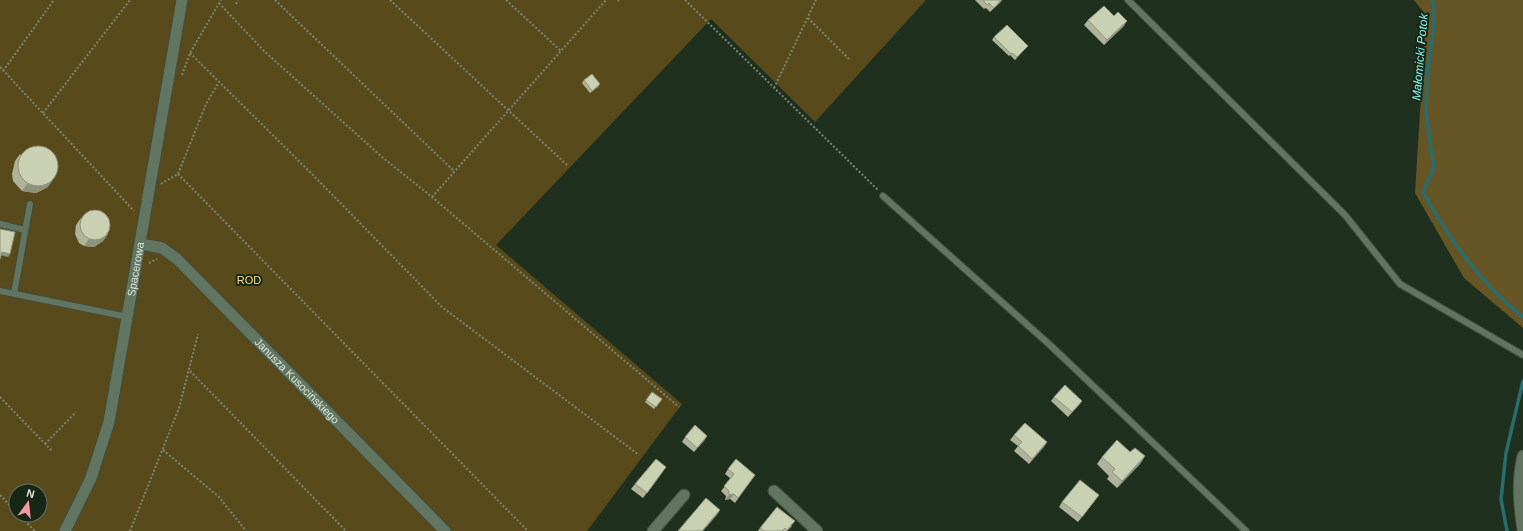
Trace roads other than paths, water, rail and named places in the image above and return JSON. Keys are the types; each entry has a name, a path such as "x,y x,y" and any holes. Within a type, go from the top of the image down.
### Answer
{"street":[{"name":"Spacerowa","path":"66,531 88,484 109,422 152,181 182,0"},
{"name":"Janusza Kusocińskiego","path":"141,244 166,250 177,259 445,531"},
{"path":"1523,456 1520,468 1523,530"},
{"path":"774,491 817,531"},
{"path":"653,531 684,495"}],"lane":[{"path":"1128,0 1345,214 1400,284 1523,355"},
{"path":"883,196 1050,345 1246,531"},
{"path":"14,294 30,204"},
{"path":"0,224 25,230"},
{"path":"0,291 128,317"}],"waterway":[{"name":"Małomicki Potok","path":"1432,0 1434,5 1434,25 1427,74 1426,114 1434,168 1423,192 1433,210 1467,260 1493,290 1523,317"},
{"name":"Małomicki Potok","path":"1507,531 1501,499 1506,453 1523,381"}],"park label":[{"name":"ROD","path":"249,280"}]}
